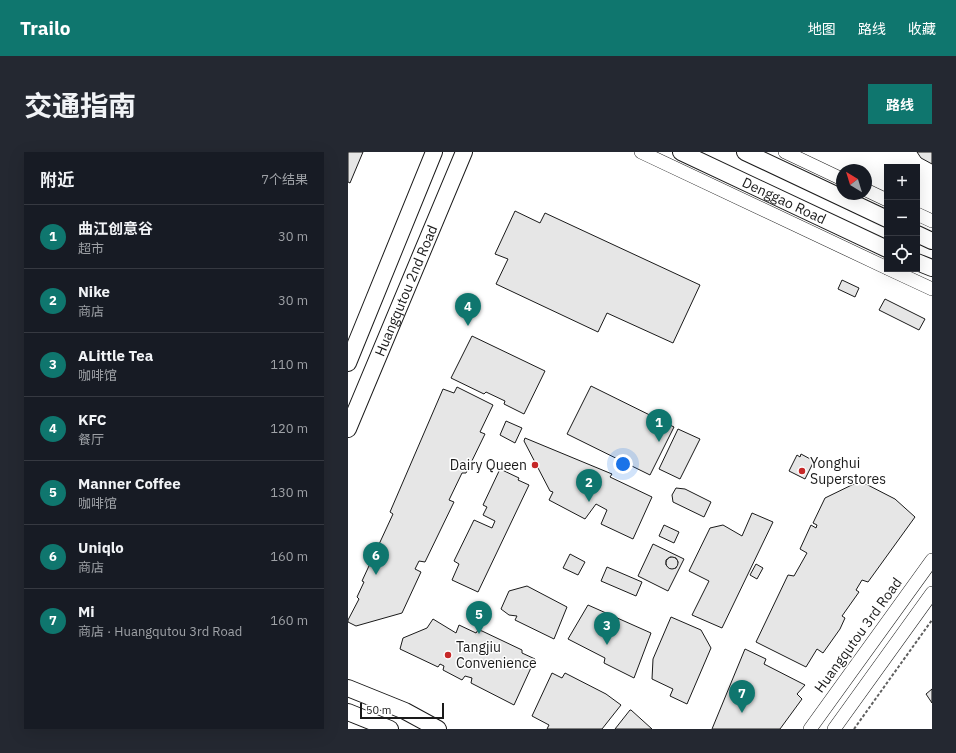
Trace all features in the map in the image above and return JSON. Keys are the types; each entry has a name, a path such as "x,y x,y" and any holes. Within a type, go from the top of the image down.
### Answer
{"main road":[{"name":"Huangqutou 2nd Road","path":"348,363 395,243 434,152"},
{"name":"Huangqutou 2nd Road","path":"348,429 464,152"},
{"name":"Denggao Road","path":"681,152 884,248"},
{"name":"Denggao Road","path":"745,152 884,218"},
{"path":"920,235 932,241"},
{"path":"920,263 932,268"},
{"path":"348,688 405,711 438,729"},
{"path":"348,712 390,729"}],"street":[{"path":"641,152 884,266"},
{"path":"785,152 836,176"},
{"path":"872,193 884,199"},
{"path":"920,215 932,221"},
{"path":"896,272 932,289"},
{"name":"Huangqutou 3rd Road","path":"810,729 932,560"},
{"path":"834,729 932,593"}],"path":[{"path":"854,729 932,620"}],"building":[{"path":"348,152 363,152 350,183 348,182"},
{"path":"917,152 932,152 932,164 921,158"},
{"path":"515,211 540,223 545,213 700,285 673,343 607,313 598,332 496,284 508,259 495,254"},
{"path":"842,280 859,288 855,297 838,289"},
{"path":"885,299 925,319 919,330 879,310"},
{"path":"472,336 545,371 524,414 504,404 505,401 486,392 484,394 451,378"},
{"path":"591,386 674,427 650,475 567,434"},
{"path":"457,387 493,405 480,432 485,434 466,473 462,473 449,500 454,502 425,562 419,561 415,569 421,572 402,613 356,626 348,622 348,620 359,599 357,597 364,582 362,581 393,514 390,512 443,389 454,393"},
{"path":"506,421 522,428 515,443 500,435"},
{"path":"678,429 700,439 680,479 659,469"},
{"path":"525,438 612,474 610,477 652,497 633,539 601,524 607,510 596,504 585,519 549,500 553,492 550,491 524,441"},
{"path":"801,454 814,461 805,479 789,471 797,455 800,457"},
{"path":"500,469 519,478 518,480 529,485 478,592 452,580 459,564 454,561 474,520 492,528 495,521 483,515 487,507 483,505"},
{"path":"860,481 895,499 915,517 868,582 862,580 856,590 859,592 842,616 845,618 840,629 823,653 817,649 806,667 756,642 788,575 794,576 807,553 800,549 811,525 816,528 817,525 813,523 825,498"},
{"path":"676,488 685,489 711,502 704,517 673,502 672,495"},
{"path":"752,513 773,522 722,628 692,615 709,581 689,571 710,528 723,525 742,536"},
{"path":"664,525 679,532 674,543 659,536"},
{"path":"653,544 684,559 668,591 638,576","holes":["670,557 676,558 678,562 676,568 669,568 666,565 666,560"]},
{"path":"570,554 585,562 578,575 563,568"},
{"path":"672,557 676,559 678,563 676,567 672,569 668,567 666,563 668,559"},
{"path":"756,564 763,568 757,579 750,575"},
{"path":"607,567 642,582 636,596 601,581"},
{"path":"527,586 567,607 554,639 515,620 517,616 509,615 501,609 509,591"},
{"path":"588,605 651,633 634,678 604,663 605,658 568,639"},
{"path":"671,617 701,630 711,648 687,704 670,696 673,689 652,679 653,659"},
{"path":"433,619 456,633 459,625 476,633 478,630 482,631 522,650 522,653 535,659 514,705 471,683 472,678 465,676 462,680 443,670 444,666 440,664 438,667 400,649 403,638 427,628"},
{"path":"745,649 766,659 764,664 805,685 797,694 802,699 780,729 712,729"},
{"path":"552,673 562,678 565,673 606,694 621,705 602,729 547,729 549,725 532,716"},
{"path":"932,689 932,703 926,694"},
{"path":"631,710 652,729 615,729"}],"place":[{"name":"KFC","path":"468,326"},
{"name":"曲江创意谷","path":"659,442"},
{"name":"Dairy Queen","path":"535,465"},
{"name":"Yonghui Superstores","path":"802,471"},
{"name":"Nike","path":"589,502"},
{"name":"Uniqlo","path":"376,575"},
{"name":"Manner Coffee","path":"479,634"},
{"name":"ALittle Tea","path":"607,645"},
{"name":"Tangjiu Convenience","path":"448,655"},
{"name":"Mi","path":"742,713"}]}
